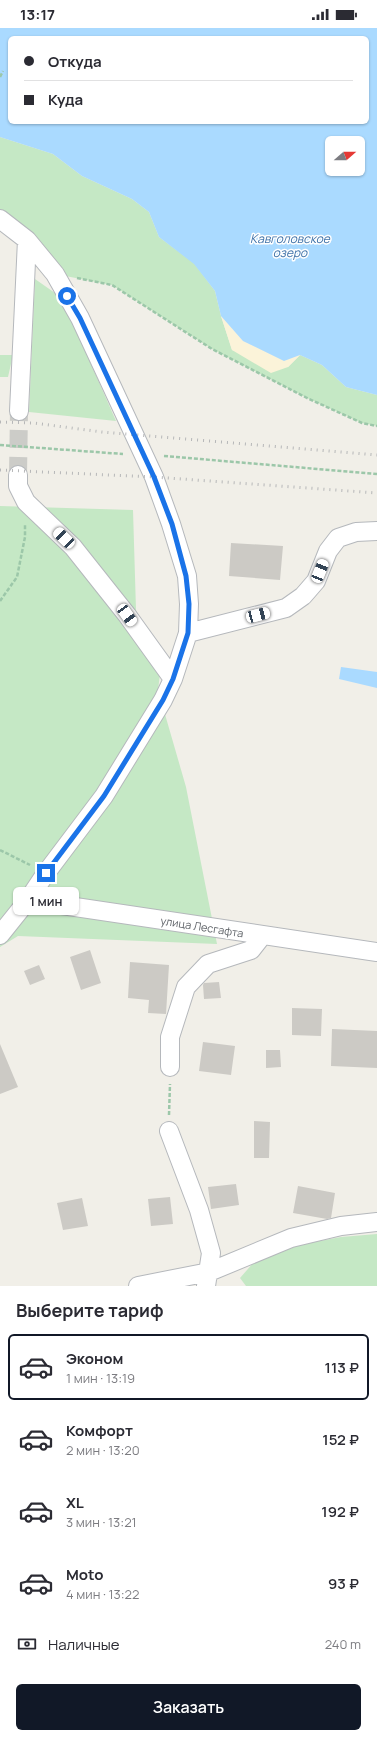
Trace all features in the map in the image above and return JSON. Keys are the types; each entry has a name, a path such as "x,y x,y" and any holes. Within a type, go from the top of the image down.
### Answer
{"street":[{"path":"0,220 27,240 55,274 80,318 154,477 172,524 186,576 189,604 188,633 173,679 163,700 104,796 46,873 28,900 0,935"},
{"path":"19,411 27,240"},
{"path":"18,475 18,486 26,502 73,547 127,615 173,679"},
{"path":"188,633 286,608 302,596 316,581 328,551 338,538 356,532 377,531"},
{"name":"улица Лесгафта","path":"28,900 377,952"},
{"path":"170,1067 170,1037 186,987 208,964 251,950 262,936"},
{"path":"169,1131 199,1210 211,1253 207,1279"},
{"path":"138,1286 207,1279 290,1238 341,1226 377,1222"}],"path":[{"path":"0,77 3,71"},
{"path":"55,274 112,285 212,349 307,398 362,423 377,426"},
{"path":"0,445 204,458 298,468 377,474"},
{"path":"0,601 17,577 25,537 26,502"},
{"path":"0,850 46,873"},
{"path":"169,1131 170,1067"}],"green space":[{"path":"0,137 53,154 82,176 132,199 149,212 159,237 194,263 215,291 232,350 288,367 300,355 322,365 346,387 377,395 377,426 362,423 307,398 212,349 112,285 55,274 0,219"},
{"path":"35,279 55,293 73,323 116,421 29,412"},
{"path":"0,355 13,355 8,377 0,377"},
{"path":"0,506 133,510 136,610 150,661 160,674 158,690 186,787 217,944 18,936 0,947"},
{"path":"377,1234 377,1286 246,1286 240,1278 254,1262 293,1246 341,1237"}],"sand":[{"path":"221,316 243,341 283,360 300,355 288,367 271,373 232,350"}],"water":[{"name":"Кавголовское озеро","path":"0,28 377,28 377,395 346,387 322,365 300,355 284,361 243,341 221,316 215,291 194,264 159,237 149,212 132,199 82,176 53,154 0,137"},
{"path":"341,667 377,672 377,688 339,679"}],"building":[{"path":"231,543 283,546 280,580 229,576"},
{"path":"90,950 101,983 81,990 70,957"},
{"path":"130,962 169,965 166,1014 148,1013 149,1000 128,998"},
{"path":"39,965 45,979 30,985 24,971"},
{"path":"219,982 221,998 204,999 204,983"},
{"path":"292,1008 322,1009 321,1036 292,1035"},
{"path":"332,1029 377,1031 377,1068 331,1066"},
{"path":"203,1042 235,1046 231,1075 199,1071"},
{"path":"0,1044 18,1087 0,1094"},
{"path":"266,1050 280,1050 281,1067 266,1068"},
{"path":"254,1121 270,1122 269,1158 254,1158"},
{"path":"236,1184 239,1205 211,1209 208,1187"},
{"path":"298,1186 335,1193 331,1218 327,1219 293,1213"},
{"path":"170,1197 173,1224 151,1226 148,1199"},
{"path":"82,1198 88,1226 63,1230 57,1203"}],"tunnel":[{"path":"18,475 19,411"}],"railway":[{"path":"0,422 34,423 102,432 377,455"},
{"path":"0,470 154,477 377,493"}],"route":[{"path":"46,873 104,796 163,700 173,679 188,633 189,604 186,576 172,524 154,477 102,364 80,318 67,296"}]}
